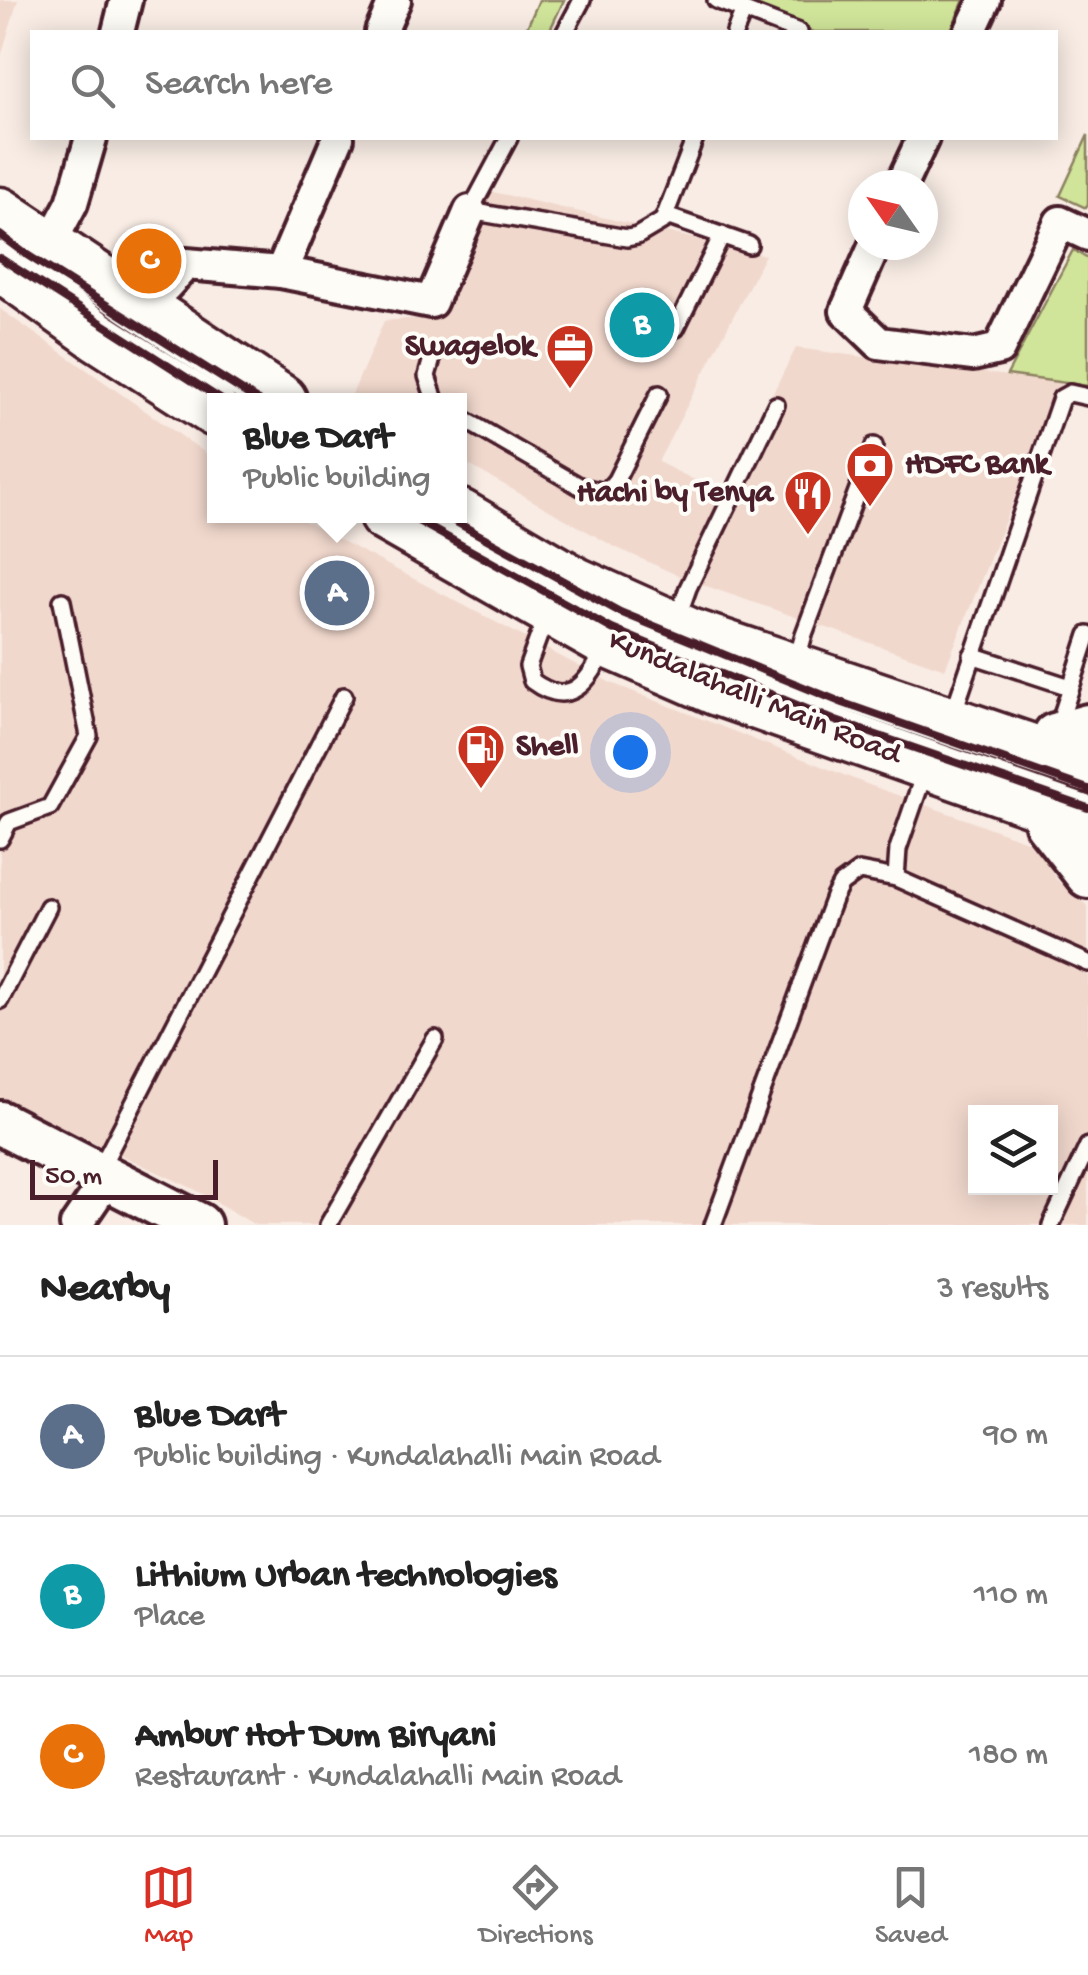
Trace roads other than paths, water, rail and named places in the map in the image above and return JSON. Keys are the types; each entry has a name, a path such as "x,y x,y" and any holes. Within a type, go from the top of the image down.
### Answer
{"main road":[{"path":"0,212 271,393"},
{"path":"0,266 97,336 207,407"},
{"name":"Kundalahalli Main Road","path":"467,518 576,582 674,626 794,671 950,722 1070,746"},
{"name":"Kundalahalli Main Road","path":"396,523 607,643 715,690 1069,814"}],"street":[{"path":"118,30 126,0"},
{"path":"382,30 395,0"},
{"path":"971,30 985,0"},
{"path":"49,246 72,203 90,140"},
{"path":"281,272 337,140"},
{"path":"908,170 921,140"},
{"path":"134,304 164,287 186,264 281,272 431,302 470,211"},
{"path":"868,260 846,311 879,343 973,355 1000,349 1060,222 1088,235"},
{"path":"1069,814 1047,824 1088,876"},
{"path":"1,1125 199,1225"},
{"path":"76,1225 103,1175"}],"lane":[{"path":"566,30 582,0"},
{"path":"716,0 793,30"},
{"path":"737,30 743,13"},
{"path":"508,140 470,211 627,238 669,217 749,245"},
{"path":"664,218 694,140"},
{"path":"676,328 722,236"},
{"path":"432,355 428,376 433,393"},
{"path":"950,722 1061,398 1070,392 1088,397"},
{"path":"467,420 581,488 606,492 616,480 659,394"},
{"path":"674,626 688,588 776,404"},
{"path":"794,671 874,446"},
{"path":"0,839 9,822 50,807 88,736 62,600"},
{"path":"550,609 528,666 532,681 546,692 565,694 582,686 607,643"},
{"path":"1070,746 1070,687 1088,636"},
{"path":"972,655 1070,687"},
{"path":"103,1175 344,696"},
{"path":"896,878 898,849 927,767"},
{"path":"714,1225 834,897 841,884 859,871 896,878 1088,962"},
{"path":"0,1000 48,907"},
{"path":"328,1225 434,1039"},
{"path":"1051,1225 1088,1146"}],"railway":[{"path":"0,235 246,393"},
{"path":"0,258 211,393"},
{"path":"422,523 612,629 836,721 1088,808"},
{"path":"458,523 620,612 843,703 1088,789"}],"place":[{"name":"Ambur Hot Dum Biryani","path":"149,261"},
{"name":"Lithium Urban technologies","path":"642,325"},
{"name":"Swagelok","path":"570,390"},
{"name":"HDFC Bank","path":"870,508"},
{"name":"Hachi by Tenya","path":"808,536"},
{"name":"Blue Dart","path":"337,593"},
{"name":"Shell","path":"481,790"}]}
